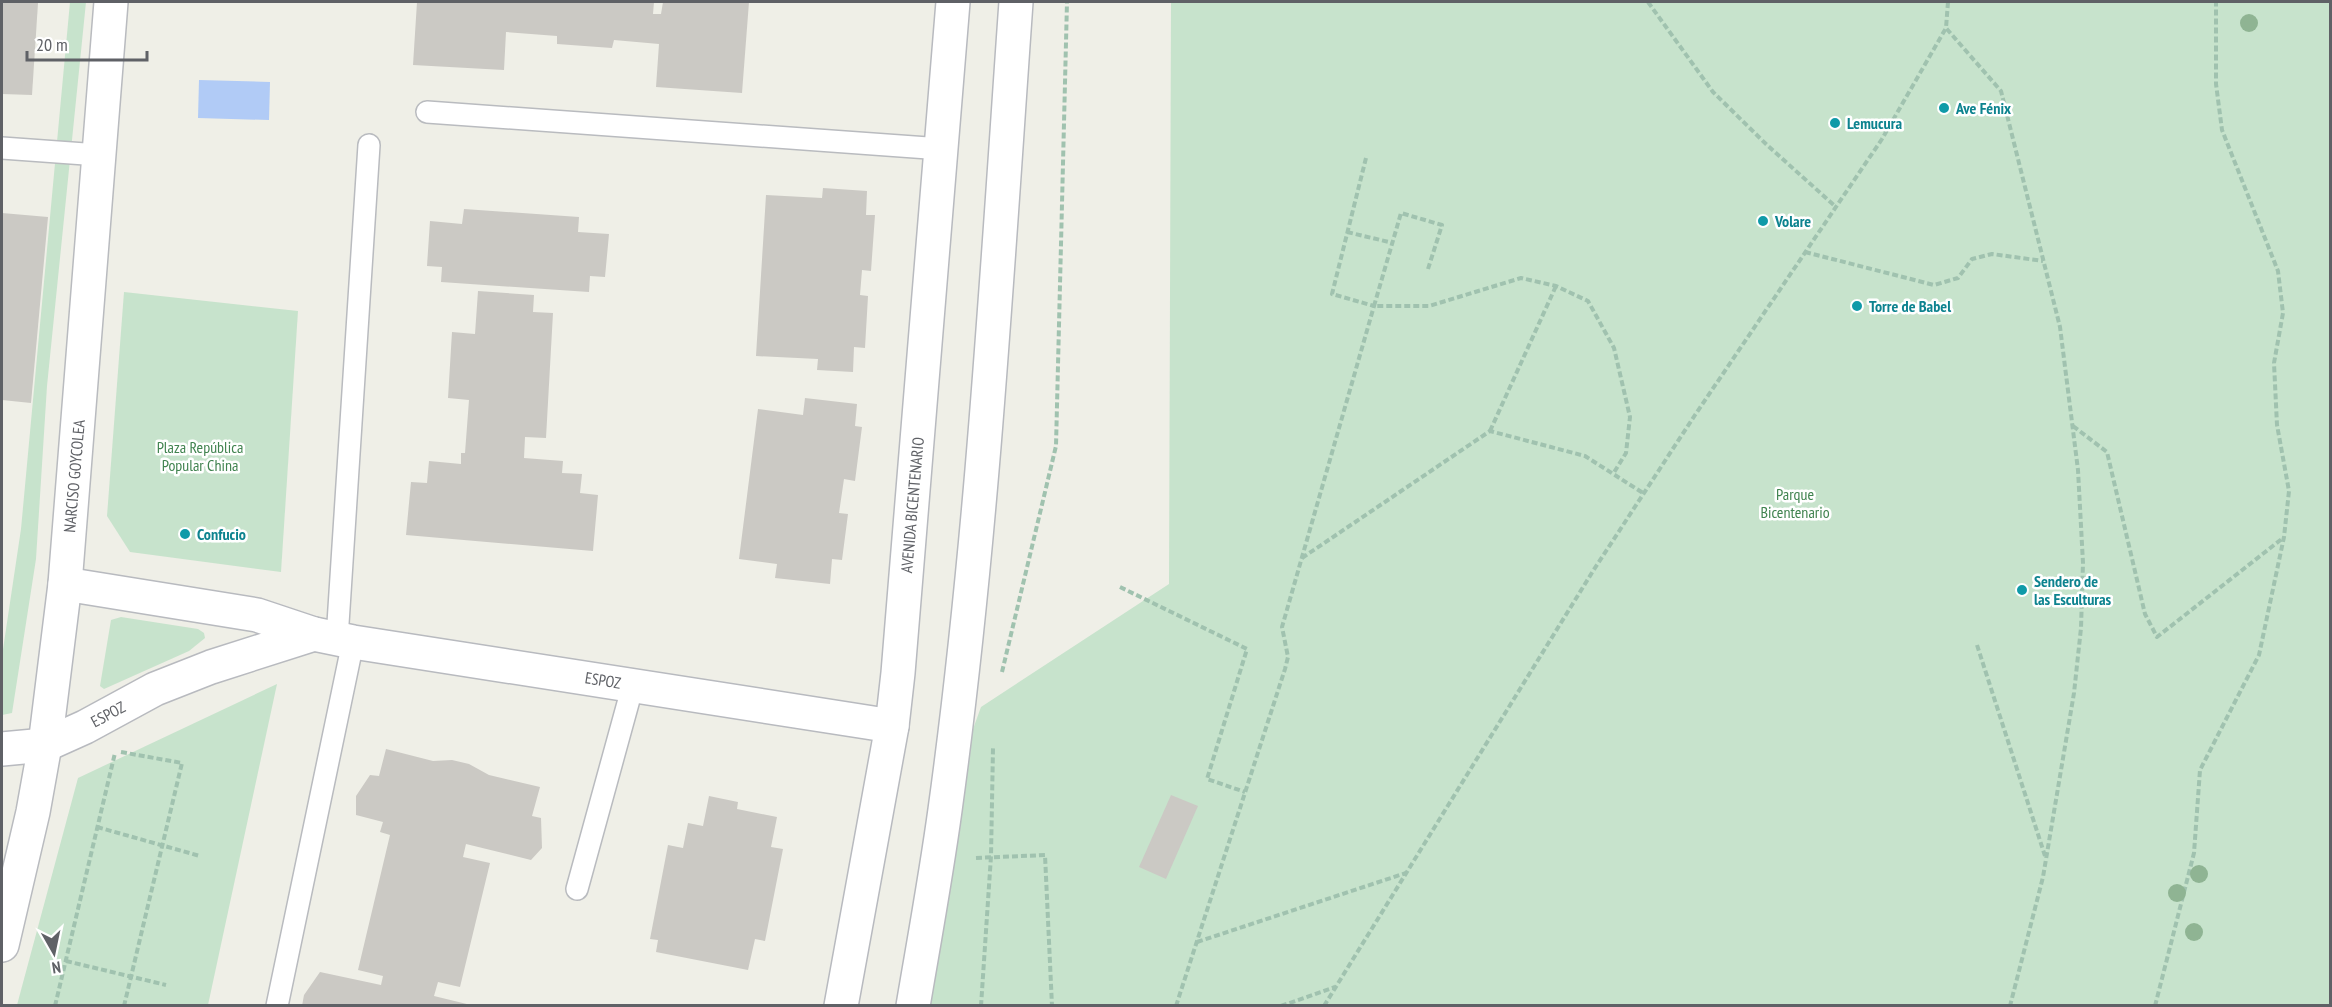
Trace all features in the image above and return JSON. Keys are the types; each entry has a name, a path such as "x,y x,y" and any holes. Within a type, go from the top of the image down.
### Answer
{"street":[{"name":"NARCISO GOYCOLEA","path":"2,945 33,812 45,744 65,584 111,2"},
{"name":"AVENIDA BICENTENARIO","path":"841,1005 892,726 953,2"},
{"path":"913,1005 937,863 960,691 987,410 1016,2"},
{"name":"ESPOZ","path":"65,584 257,615 334,638 892,726"},
{"name":"ESPOZ","path":"2,749 45,744 155,689 211,667 334,638"}],"lane":[{"path":"427,112 942,149"},
{"path":"276,1005 334,638 369,145"},
{"path":"2,148 99,155"},
{"path":"577,889 633,685"}],"path":[{"path":"1001,679 1056,446 1067,2"},
{"path":"1648,2 1713,92 1768,146 1835,206"},
{"path":"1324,1005 1643,494 1882,139 1946,28 1948,2"},
{"path":"2155,1005 2194,853 2200,770 2259,655 2284,537 2289,491 2277,425 2274,363 2283,313 2278,271 2222,130 2216,84 2216,2"},
{"path":"1946,28 2001,90 2060,327 2072,425 2083,563 2081,628 2074,693 2045,858 2010,1005"},
{"path":"1366,158 1332,294 1374,306 1429,306 1521,278 1556,286 1588,301 1614,348 1630,417 1626,453 1613,474"},
{"path":"1176,1005 1285,669 1288,657 1282,627 1401,213 1442,225 1428,270"},
{"path":"1347,232 1393,243"},
{"path":"1805,252 1934,285 1958,278 1972,259 1992,254 2044,261"},
{"path":"1302,558 1490,431 1556,286"},
{"path":"2072,425 2107,452 2145,614 2157,637 2284,537"},
{"path":"1490,431 1585,456 1643,494"},
{"path":"1120,587 1247,649 1207,779 1245,792"},
{"path":"1977,645 2045,858"},
{"path":"981,1005 991,856 994,742"},
{"path":"56,1005 115,751 182,763 124,1005"},
{"path":"97,827 200,856"},
{"path":"937,863 991,856 1045,855 1052,1005"},
{"path":"1197,942 1407,873"},
{"path":"66,961 166,985"},
{"path":"1281,1005 1335,987"}],"green space":[{"path":"70,2 86,2 47,386 36,559 12,713 2,715 2,656 21,529"},
{"name":"Parque Bicentenario","path":"1171,2 2330,2 2330,1005 923,1006 941,928 973,729 981,707 1169,584"},
{"name":"Plaza República Popular China","path":"124,292 298,311 281,572 130,552 107,516"},
{"path":"121,617 198,629 204,633 205,638 189,651 104,689 100,686 111,620"},
{"path":"277,684 208,1005 17,1005 78,778"}],"water":[{"path":"199,80 270,82 269,120 198,118"}],"building":[{"path":"2,2 38,3 32,95 2,94"},
{"path":"417,2 654,2 653,14 661,14 663,2 749,2 742,93 656,87 659,44 614,40 612,48 557,44 557,36 506,32 504,70 413,65"},
{"path":"823,188 867,191 866,215 875,215 871,271 862,270 860,295 868,296 865,348 854,347 853,372 817,370 818,359 756,356 766,195 822,198"},
{"path":"464,209 579,217 578,232 609,234 605,277 590,276 589,292 441,282 442,267 427,266 430,221 462,224"},
{"path":"2,213 48,217 31,403 2,400"},
{"path":"478,291 534,295 533,312 553,313 546,438 525,437 524,458 563,461 562,473 582,474 580,493 598,495 593,551 406,535 411,482 427,483 429,461 461,464 461,453 465,453 469,400 448,398 452,332 475,334"},
{"path":"805,398 857,404 855,426 862,427 855,481 844,479 839,513 848,514 842,560 832,559 830,584 775,578 777,564 739,559 758,409 803,415"},
{"path":"386,749 433,761 452,760 469,764 489,775 540,787 532,816 541,818 542,848 531,860 466,844 463,857 490,863 460,987 438,982 434,996 475,1006 302,1006 304,995 320,972 381,985 383,976 358,970 390,835 380,832 383,822 356,815 356,796 370,775 379,776"},
{"path":"1171,795 1198,806 1166,879 1139,867"},
{"path":"709,796 738,802 737,809 777,817 771,847 783,849 765,941 755,939 748,970 656,952 658,940 650,939 668,845 683,848 688,823 703,826"}],"place":[{"name":"Ave Fénix","path":"1944,108"},
{"name":"Lemucura","path":"1835,123"},
{"name":"Volare","path":"1763,221"},
{"name":"Torre de Babel","path":"1857,306"},
{"name":"Confucio","path":"185,534"},
{"name":"Sendero de las Esculturas","path":"2022,590"}]}
